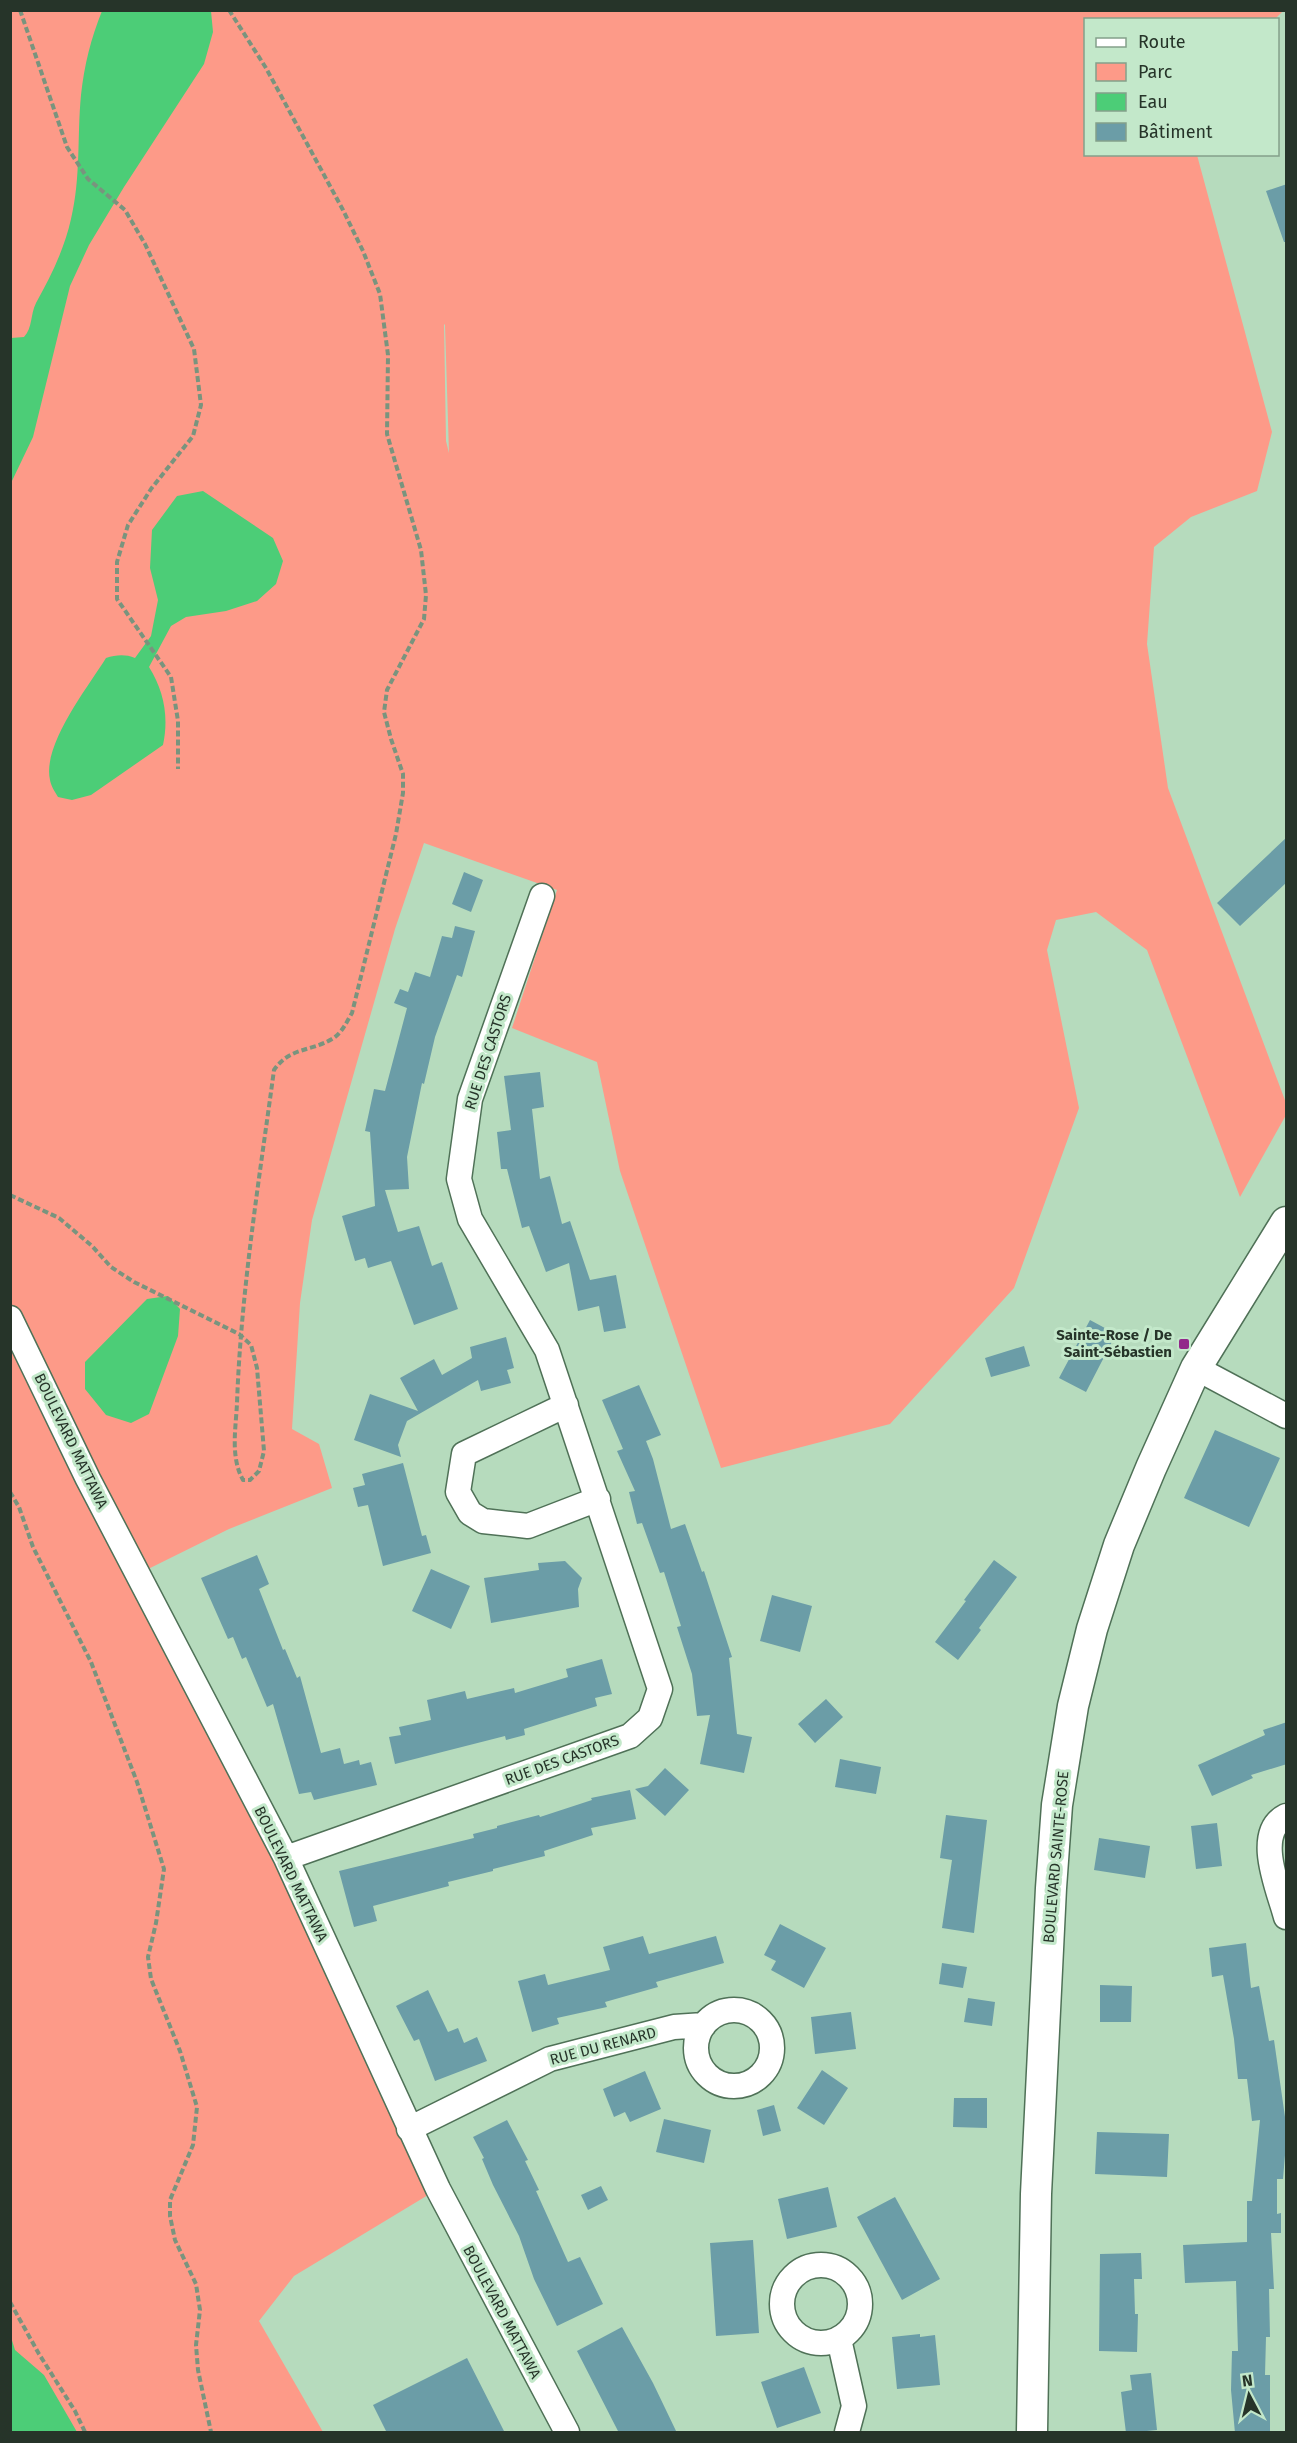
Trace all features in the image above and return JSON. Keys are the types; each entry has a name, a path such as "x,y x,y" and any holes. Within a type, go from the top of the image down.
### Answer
{"street":[{"name":"RUE DES CASTORS","path":"286,1858 630,1736 650,1718 660,1689 547,1350 470,1219 459,1179 470,1099 542,896"},
{"name":"BOULEVARD SAINTE-ROSE","path":"1032,2433 1042,2055 1052,1876 1057,1806 1073,1706 1092,1629 1119,1545 1151,1468 1197,1368 1287,1222"},
{"name":"BOULEVARD MATTAWA","path":"10,1318 88,1479 286,1858 409,2129 567,2433"},
{"path":"1197,1368 1287,1416"},
{"path":"566,1405 464,1454 458,1492 470,1513 483,1521 528,1526 598,1499"},
{"path":"1287,1816 1280,1819 1270,1835 1269,1853 1287,1917"},
{"name":"RUE DU RENARD","path":"409,2129 550,2060 674,2027 704,2025"},
{"path":"839,2339 854,2406 848,2433"}],"path":[{"path":"20,10 67,147 88,178 125,210 145,244 194,349 201,405 193,436 151,489 129,525 117,562 117,599 171,677 178,721 178,769"},
{"path":"10,1195 59,1218 92,1246 111,1267 134,1282 239,1334 251,1345 257,1368 264,1451 260,1470 250,1480 243,1480 239,1474 235,1454 239,1334 274,1070 282,1059 331,1039 342,1030 352,1013 396,834 403,793 403,774 384,712 387,690 424,618 426,595 421,550 387,434 388,355 380,294 343,210 266,69 228,10"},
{"path":"10,1492 19,1507 33,1547 91,1662 137,1782 164,1869 148,1957 151,1979 180,2051 197,2108 193,2145 170,2200 170,2216 175,2240 196,2284 200,2310 196,2345 198,2370 211,2433"},
{"path":"10,2302 75,2411 85,2433"}],"green space":[{"path":"11,11 1283,11 1276,18 1084,18 1084,156 1197,156 1272,432 1257,491 1191,517 1154,547 1147,644 1168,788 1286,1103 1286,1115 1240,1197 1147,950 1096,912 1056,920 1047,950 1079,1108 1014,1288 890,1424 721,1468 620,1171 597,1062 512,1028 557,890 424,843 395,929 312,1220 300,1303 292,1429 319,1444 332,1488 229,1529 138,1574 438,2189 294,2276 259,2321 323,2432 11,2432","holes":["444,324 445,325 449,453 446,441"]}],"water":[{"path":"102,11 211,11 213,32 204,64 124,187 89,245 70,286 33,437 11,483 11,338 24,337 27,333 34,307 65,241 76,188 82,84 91,42"},
{"path":"203,491 273,538 283,561 276,584 257,601 226,611 186,617 171,626 149,667 164,704 163,745 91,795 72,800 58,797 53,789 49,766 59,734 68,717 106,658 121,655 135,658 151,636 158,600 150,568 152,530 177,496"},
{"path":"168,1296 180,1309 178,1336 149,1414 131,1423 106,1415 85,1389 85,1362 147,1299"},
{"path":"11,2337 15,2350 44,2375 77,2432 11,2432"}],"building":[{"path":"1287,184 1287,242 1284,242 1266,191"},
{"path":"1287,837 1287,882 1240,926 1217,903"},
{"path":"464,872 483,880 471,912 452,904"},
{"path":"455,926 475,931 462,977 457,975 435,1037 424,1084 422,1083 407,1157 409,1189 385,1190 398,1232 419,1226 432,1266 442,1262 458,1309 414,1325 391,1261 368,1268 365,1258 355,1261 342,1216 375,1206 370,1132 365,1131 374,1089 385,1091 407,1008 394,1003 400,989 408,992 415,972 430,977 442,936 452,938"},
{"path":"540,1072 544,1107 532,1109 540,1179 550,1176 562,1224 570,1221 590,1280 616,1275 626,1328 604,1332 599,1306 578,1311 569,1263 546,1272 529,1226 522,1228 507,1169 501,1169 497,1132 511,1130 504,1076"},
{"path":"1090,1320 1116,1334 1086,1392 1059,1378"},
{"path":"506,1337 514,1368 507,1370 511,1383 481,1391 478,1380 407,1421 398,1445 401,1457 354,1440 370,1394 418,1411 400,1378 434,1359 442,1375 472,1358 470,1347"},
{"path":"1024,1346 1030,1366 991,1377 985,1358"},
{"path":"639,1385 661,1435 646,1441 653,1459 671,1529 685,1524 702,1572 704,1571 732,1657 729,1658 737,1734 752,1737 744,1773 700,1764 710,1715 697,1716 692,1674 677,1627 681,1626 664,1572 660,1573 642,1523 637,1524 629,1492 635,1491 617,1451 623,1449 602,1400"},
{"path":"1215,1430 1280,1458 1249,1527 1184,1498"},
{"path":"403,1463 422,1536 426,1535 431,1553 383,1566 368,1505 358,1507 353,1488 365,1485 362,1474"},
{"path":"257,1555 269,1584 259,1589 283,1650 285,1649 297,1678 300,1676 321,1753 340,1748 344,1764 359,1760 360,1765 371,1762 377,1785 314,1800 311,1792 299,1794 273,1704 267,1707 246,1657 242,1659 233,1637 228,1639 201,1578"},
{"path":"994,1560 1017,1577 958,1660 935,1642"},
{"path":"565,1561 582,1578 578,1589 579,1607 491,1623 484,1578 539,1570 538,1563"},
{"path":"431,1569 470,1586 451,1629 412,1611"},
{"path":"772,1595 812,1606 800,1652 760,1641"},
{"path":"602,1659 612,1694 595,1698 597,1706 524,1729 525,1735 506,1740 505,1736 395,1764 389,1737 401,1735 399,1727 431,1720 427,1700 465,1691 467,1699 514,1688 515,1693 568,1677 566,1669"},
{"path":"826,1699 843,1717 815,1743 798,1724"},
{"path":"1287,1722 1287,1764 1251,1775 1253,1778 1212,1796 1198,1765 1265,1735 1263,1730"},
{"path":"840,1759 881,1767 876,1794 835,1787"},
{"path":"665,1768 689,1790 665,1816 635,1789 648,1786"},
{"path":"630,1790 636,1819 591,1828 593,1835 544,1851 545,1856 448,1882 449,1886 373,1906 377,1921 354,1927 339,1871 474,1838 473,1834 497,1828 497,1826 539,1815 540,1817 592,1800 591,1798"},
{"path":"946,1815 987,1820 974,1933 942,1928 952,1860 940,1858"},
{"path":"1217,1823 1222,1866 1196,1869 1191,1826"},
{"path":"1099,1838 1150,1846 1145,1878 1094,1870"},
{"path":"780,1924 826,1948 804,1988 771,1970 776,1961 764,1955"},
{"path":"643,1936 649,1954 716,1936 724,1963 656,1982 658,1987 605,2002 607,2007 557,2018 559,2024 532,2032 518,1981 545,1974 548,1985 610,1970 603,1947"},
{"path":"1246,1943 1251,1988 1259,1986 1269,2041 1274,2040 1287,2131 1283,2179 1277,2179 1277,2214 1281,2213 1281,2233 1271,2233 1274,2289 1269,2289 1270,2337 1266,2337 1265,2375 1270,2375 1270,2433 1235,2433 1231,2390 1232,2351 1238,2351 1236,2281 1185,2283 1183,2245 1247,2242 1247,2201 1252,2201 1260,2120 1252,2121 1247,2079 1238,2079 1223,1975 1212,1977 1209,1948"},
{"path":"942,1963 967,1967 963,1988 939,1984"},
{"path":"1100,1985 1132,1986 1131,2022 1100,2022"},
{"path":"428,1990 448,2032 458,2028 464,2043 477,2037 487,2061 435,2081 419,2039 414,2041 396,2006"},
{"path":"968,1998 995,2002 992,2026 964,2022"},
{"path":"851,2012 856,2049 815,2054 811,2017"},
{"path":"822,2070 848,2088 824,2125 797,2108"},
{"path":"645,2071 661,2109 630,2122 625,2112 614,2117 603,2089"},
{"path":"954,2098 987,2098 987,2128 953,2127"},
{"path":"774,2105 781,2131 763,2136 757,2110"},
{"path":"664,2119 711,2130 704,2163 656,2152"},
{"path":"507,2120 528,2160 525,2161 539,2190 536,2191 568,2262 580,2257 603,2304 557,2326 534,2279 519,2236 493,2185 482,2159 484,2158 473,2137"},
{"path":"1097,2132 1169,2134 1167,2177 1095,2174"},
{"path":"601,2186 608,2200 588,2210 581,2195"},
{"path":"828,2187 837,2227 787,2239 778,2199"},
{"path":"895,2197 940,2279 902,2300 857,2217"},
{"path":"753,2240 759,2333 716,2336 710,2243"},
{"path":"1141,2253 1142,2279 1134,2279 1135,2314 1138,2314 1137,2352 1099,2351 1100,2254"},
{"path":"622,2327 677,2433 619,2433 577,2351"},
{"path":"920,2334 920,2337 935,2335 940,2385 897,2389 892,2337"},
{"path":"467,2358 505,2433 387,2433 373,2405"},
{"path":"804,2367 821,2413 777,2428 761,2382"},
{"path":"1151,2373 1157,2430 1126,2433 1121,2392 1132,2390 1130,2375"}],"place":[{"name":"Sainte-Rose / De Saint-Sébastien","path":"1184,1344"}]}
